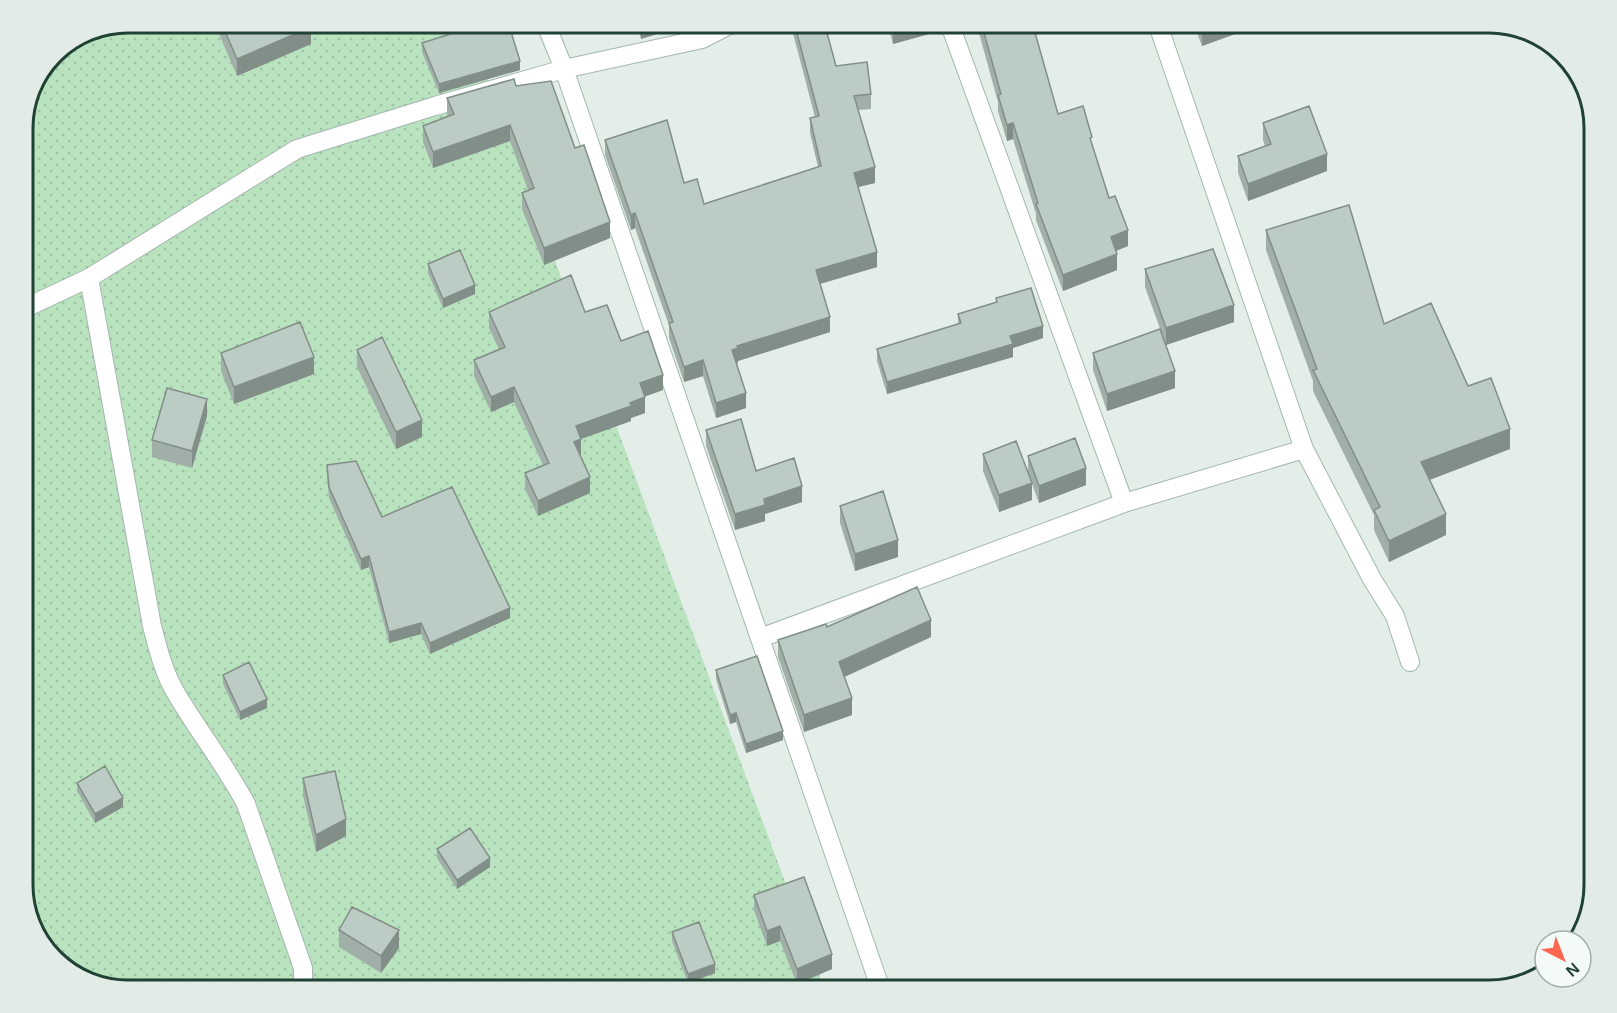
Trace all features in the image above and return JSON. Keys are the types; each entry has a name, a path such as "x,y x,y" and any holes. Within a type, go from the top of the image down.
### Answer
{"street":[{"path":"549,33 564,69 878,980"},
{"path":"33,304 89,278 297,149 564,69 702,39 714,33"},
{"path":"953,33 1124,503"},
{"path":"1161,33 1304,449 1372,579 1395,616 1410,662"},
{"path":"89,278 152,626 161,659 176,694 234,780 246,804 303,968 303,980"},
{"path":"760,638 1124,503 1304,449"}],"green space":[{"path":"128,33 471,33 821,980 128,980 97,975 75,964 57,948 40,922 33,891 33,122 40,91 49,75 75,49 91,40 109,35"}],"building":[{"path":"226,33 297,33 237,59"},
{"path":"453,33 511,33 520,61 439,84 422,43"},
{"path":"797,33 827,33 836,66 867,62 871,94 854,96 875,167 854,173 877,252 816,270 830,317 737,346 738,348 732,350 746,393 716,403 703,360 684,367 669,323 673,322 635,213 631,215 605,140 667,120 684,183 697,179 704,204 821,166 810,118 819,116"},
{"path":"984,33 1035,33 1058,114 1083,106 1092,137 1090,138 1109,198 1115,196 1128,230 1111,237 1117,254 1063,275 1036,204 1038,203 1013,123 1007,125 998,95 1001,94"},
{"path":"514,79 516,86 551,81 575,148 584,145 610,222 544,248 522,193 534,188 510,125 433,152 423,126 454,114 447,98"},
{"path":"1309,106 1327,154 1248,184 1238,156 1271,144 1263,123"},
{"path":"1349,205 1384,324 1431,303 1468,386 1491,378 1510,429 1421,462 1446,514 1389,541 1374,510 1380,507 1313,370 1317,369 1266,230"},
{"path":"1213,249 1234,305 1166,328 1145,269"},
{"path":"460,250 475,285 443,299 428,264"},
{"path":"571,275 585,312 607,305 621,341 648,331 663,375 640,383 645,397 630,403 631,406 576,426 581,439 574,442 590,477 538,501 525,473 549,463 514,387 491,397 474,360 505,347 489,312"},
{"path":"1031,288 1043,326 1010,336 1013,344 887,382 877,349 961,323 958,314 997,302 996,298"},
{"path":"300,322 314,357 234,387 221,353"},
{"path":"1160,329 1175,371 1107,394 1093,353"},
{"path":"382,337 422,420 396,432 357,350"},
{"path":"167,388 207,399 192,451 152,440"},
{"path":"741,419 756,471 794,458 802,486 764,499 765,505 735,514 706,430"},
{"path":"1075,438 1086,468 1039,486 1028,456"},
{"path":"1016,441 1032,483 999,495 983,454"},
{"path":"356,461 382,517 452,487 510,608 430,643 421,623 389,632 369,556 361,559 329,487 327,465"},
{"path":"883,491 898,540 855,554 840,506"},
{"path":"917,587 931,620 839,662 852,698 804,715 778,640 826,624 827,627"},
{"path":"757,656 783,731 746,744 736,713 730,715 716,670"},
{"path":"249,662 267,699 240,712 223,675"},
{"path":"105,766 123,798 95,814 77,783"},
{"path":"335,771 346,819 316,835 303,778"},
{"path":"470,828 490,858 457,880 437,849"},
{"path":"804,877 832,954 797,969 780,926 767,931 754,895"},
{"path":"352,907 399,930 381,956 339,930"},
{"path":"699,922 715,964 688,974 672,932"}]}
